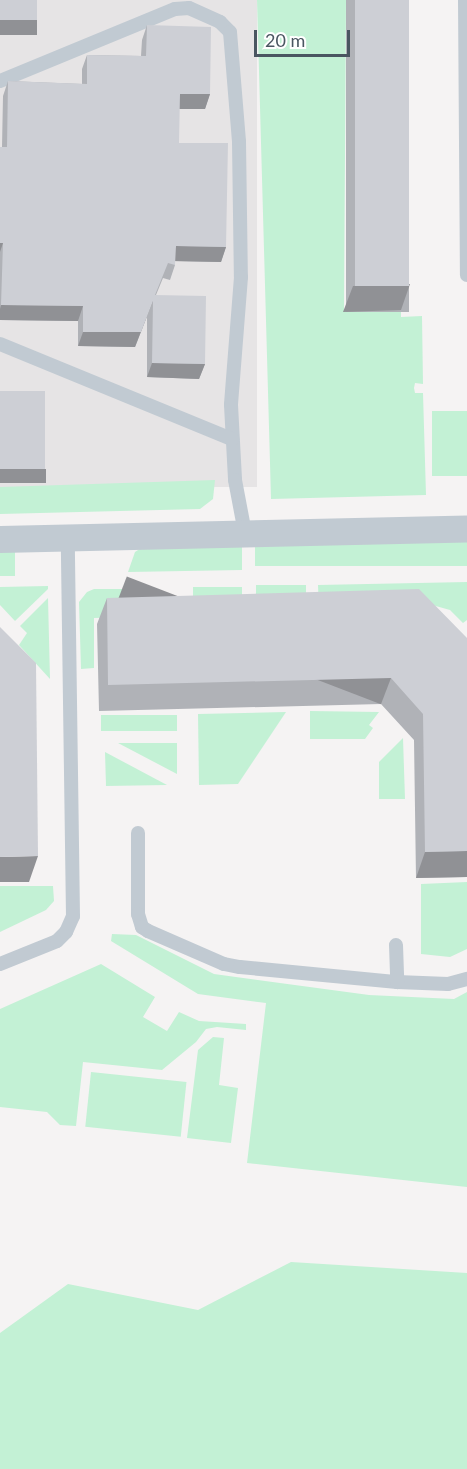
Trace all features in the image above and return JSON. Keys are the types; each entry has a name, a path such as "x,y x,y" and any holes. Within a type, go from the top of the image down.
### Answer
{"street":[{"path":"0,538 467,528"}],"lane":[{"path":"465,0 467,275"},
{"path":"0,81 175,9 189,8 220,22 230,33 239,142 241,277 231,405 232,439 235,480 245,533"},
{"path":"0,344 232,439"},
{"path":"0,964 57,941 66,932 74,916 68,536"},
{"path":"138,833 138,914 142,927 148,932 224,964 397,982 448,984 467,979"},
{"path":"396,945 397,982"}],"shaded area":[{"path":"0,0 257,0 257,487 0,487"}],"green space":[{"path":"257,0 346,0 344,311 401,310 401,317 422,316 423,384 415,383 414,388 415,393 423,393 426,495 271,499"},
{"path":"432,411 467,411 467,476 432,476"},
{"path":"215,480 213,499 200,509 0,514 0,487"},
{"path":"255,539 467,539 467,566 255,566"},
{"path":"242,541 242,570 128,572 135,552 146,545"},
{"path":"0,549 15,549 15,576 0,576"},
{"path":"467,582 467,620 463,623 450,610 425,603 319,611 318,585"},
{"path":"256,585 306,585 306,613 256,613"},
{"path":"48,586 48,589 15,621 0,605 0,587"},
{"path":"193,587 242,587 242,614 193,614"},
{"path":"94,589 131,589 132,617 94,618 94,668 81,669 79,602 87,592"},
{"path":"48,598 50,679 19,645 27,633 20,626"},
{"path":"310,711 379,712 369,725 373,728 365,739 310,739"},
{"path":"286,712 238,784 199,785 198,714"},
{"path":"101,715 177,715 177,731 101,731"},
{"path":"403,738 405,799 379,799 379,762"},
{"path":"118,743 177,743 177,774"},
{"path":"105,752 167,785 106,786"},
{"path":"467,882 467,949 450,957 421,954 421,884"},
{"path":"0,886 53,886 54,901 46,910 0,932"},
{"path":"112,934 136,935 214,974 369,995 454,999 467,992 467,1187 247,1163 266,1003 198,994 111,941"},
{"path":"101,964 155,997 143,1017 167,1031 179,1012 199,1021 246,1024 246,1030 217,1027 206,1029 196,1042 162,1070 83,1062 76,1126 60,1125 47,1112 0,1107 0,1009"},
{"path":"213,1037 224,1038 219,1085 238,1088 231,1143 187,1138 198,1050"},
{"path":"91,1072 186,1082 181,1137 85,1127"},
{"path":"291,1262 467,1273 467,1469 0,1469 0,1333 68,1284 198,1310"}],"building":[{"path":"0,0 37,0 37,20 0,20"},
{"path":"355,0 409,0 409,286 355,286"},
{"path":"147,25 211,27 210,94 180,94 179,143 228,143 226,247 176,246 175,265 168,263 155,295 206,296 205,364 152,363 153,301 141,332 83,332 83,306 1,305 3,243 0,243 0,147 7,147 8,81 87,84 87,55 146,56"},
{"path":"0,391 45,391 45,469 0,469"},
{"path":"419,589 467,638 467,851 425,852 423,714 391,678 108,685 107,598"},
{"path":"0,627 36,663 38,856 0,857"}]}
